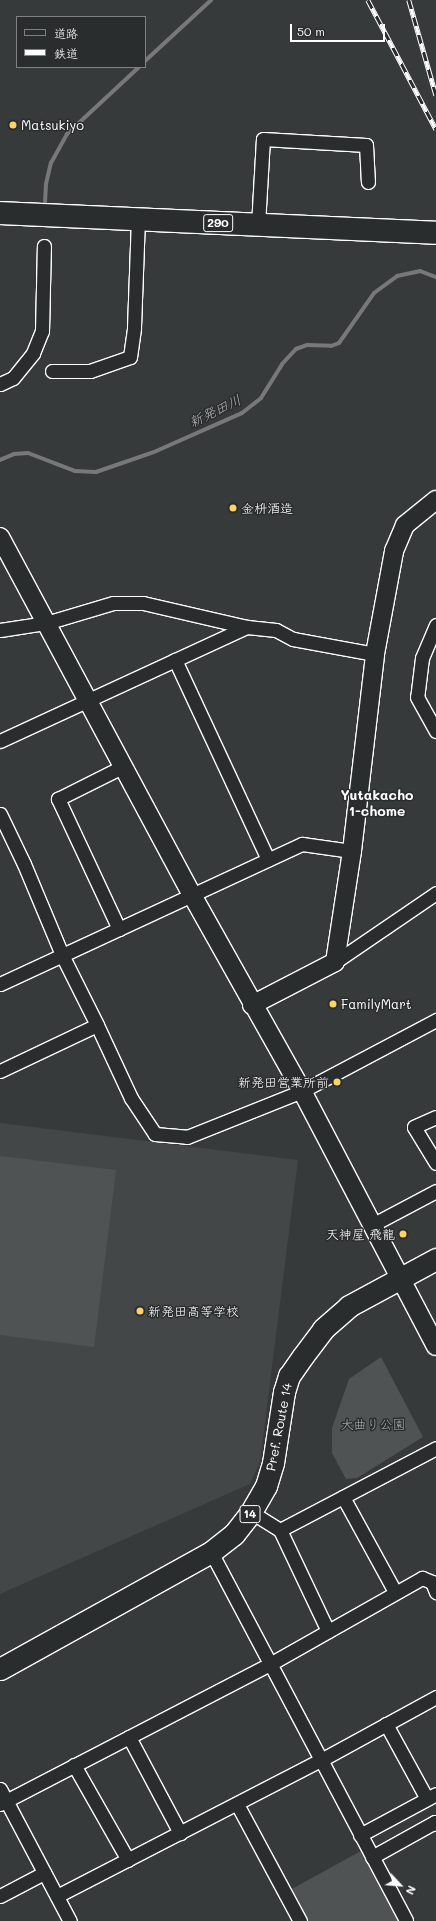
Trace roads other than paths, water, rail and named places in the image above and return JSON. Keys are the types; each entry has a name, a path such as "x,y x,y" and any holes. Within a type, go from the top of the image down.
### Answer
{"highway":[{"name":"290","path":"0,213 138,218 436,233"}],"main road":[{"name":"Pref. Route 14","path":"0,1669 210,1552 234,1534 251,1512 266,1486 273,1463 284,1392 289,1376 323,1329 349,1306 436,1259"}],"street":[{"path":"258,225 263,139 366,145 368,182"},
{"path":"52,371 90,371 130,357 134,327 138,218"},
{"path":"0,384 13,378 28,360 33,353 42,331 44,246"},
{"path":"335,962 352,851 375,654 394,551 405,525 436,500"},
{"path":"0,537 192,895 252,1005 302,1091 436,1346"},
{"path":"0,630 46,623 113,602 143,603 247,627 276,630 293,639 375,654"},
{"path":"436,625 422,658 417,697 436,731"},
{"path":"0,741 247,627"},
{"path":"175,660 268,859"},
{"path":"119,929 58,799 124,766"},
{"path":"0,814 24,864 62,955 131,1098 155,1134 187,1137 302,1091 436,1020"},
{"path":"0,984 302,844 352,851"},
{"path":"252,1005 335,962 436,893"},
{"path":"0,1071 97,1025"},
{"path":"436,1117 414,1127 436,1163"},
{"path":"372,1225 436,1191"},
{"path":"280,1530 436,1448"},
{"path":"343,1497 395,1592"},
{"path":"251,1512 280,1530 328,1631"},
{"path":"210,1552 406,1921"},
{"path":"70,1921 2,1798 74,1765 270,1664 422,1578 432,1582 436,1592"},
{"path":"57,1896 321,1760 436,1697"},
{"path":"360,1835 432,1796 386,1724"},
{"path":"129,1737 180,1833"},
{"path":"74,1765 128,1860"},
{"path":"237,1804 300,1921"},
{"path":"372,1857 435,1822 436,1824"},
{"path":"0,1896 44,1873"}],"waterway":[{"path":"146,60 211,0"},
{"path":"45,203 46,184 51,163 67,134 138,68"},
{"name":"新発田川","path":"0,460 14,454 28,453 75,471 96,472 154,452 242,413 261,398 282,364 296,349 307,345 331,346 339,343 374,293 397,276 420,271 436,277"}],"railway":[{"path":"368,0 436,129"},
{"path":"409,0 436,95"}],"place":[{"name":"Matsukiyo","path":"13,125"},
{"name":"金枡酒造","path":"233,508"},
{"name":"FamilyMart","path":"333,1004"},
{"name":"新発田営業所前","path":"337,1082"},
{"name":"天神屋 飛龍","path":"403,1234"},
{"name":"新発田高等学校","path":"140,1311"}],"district":[{"name":"Yutakacho 1-chome","path":"377,804"}],"park label":[{"name":"大曲り公園","path":"373,1424"}]}
